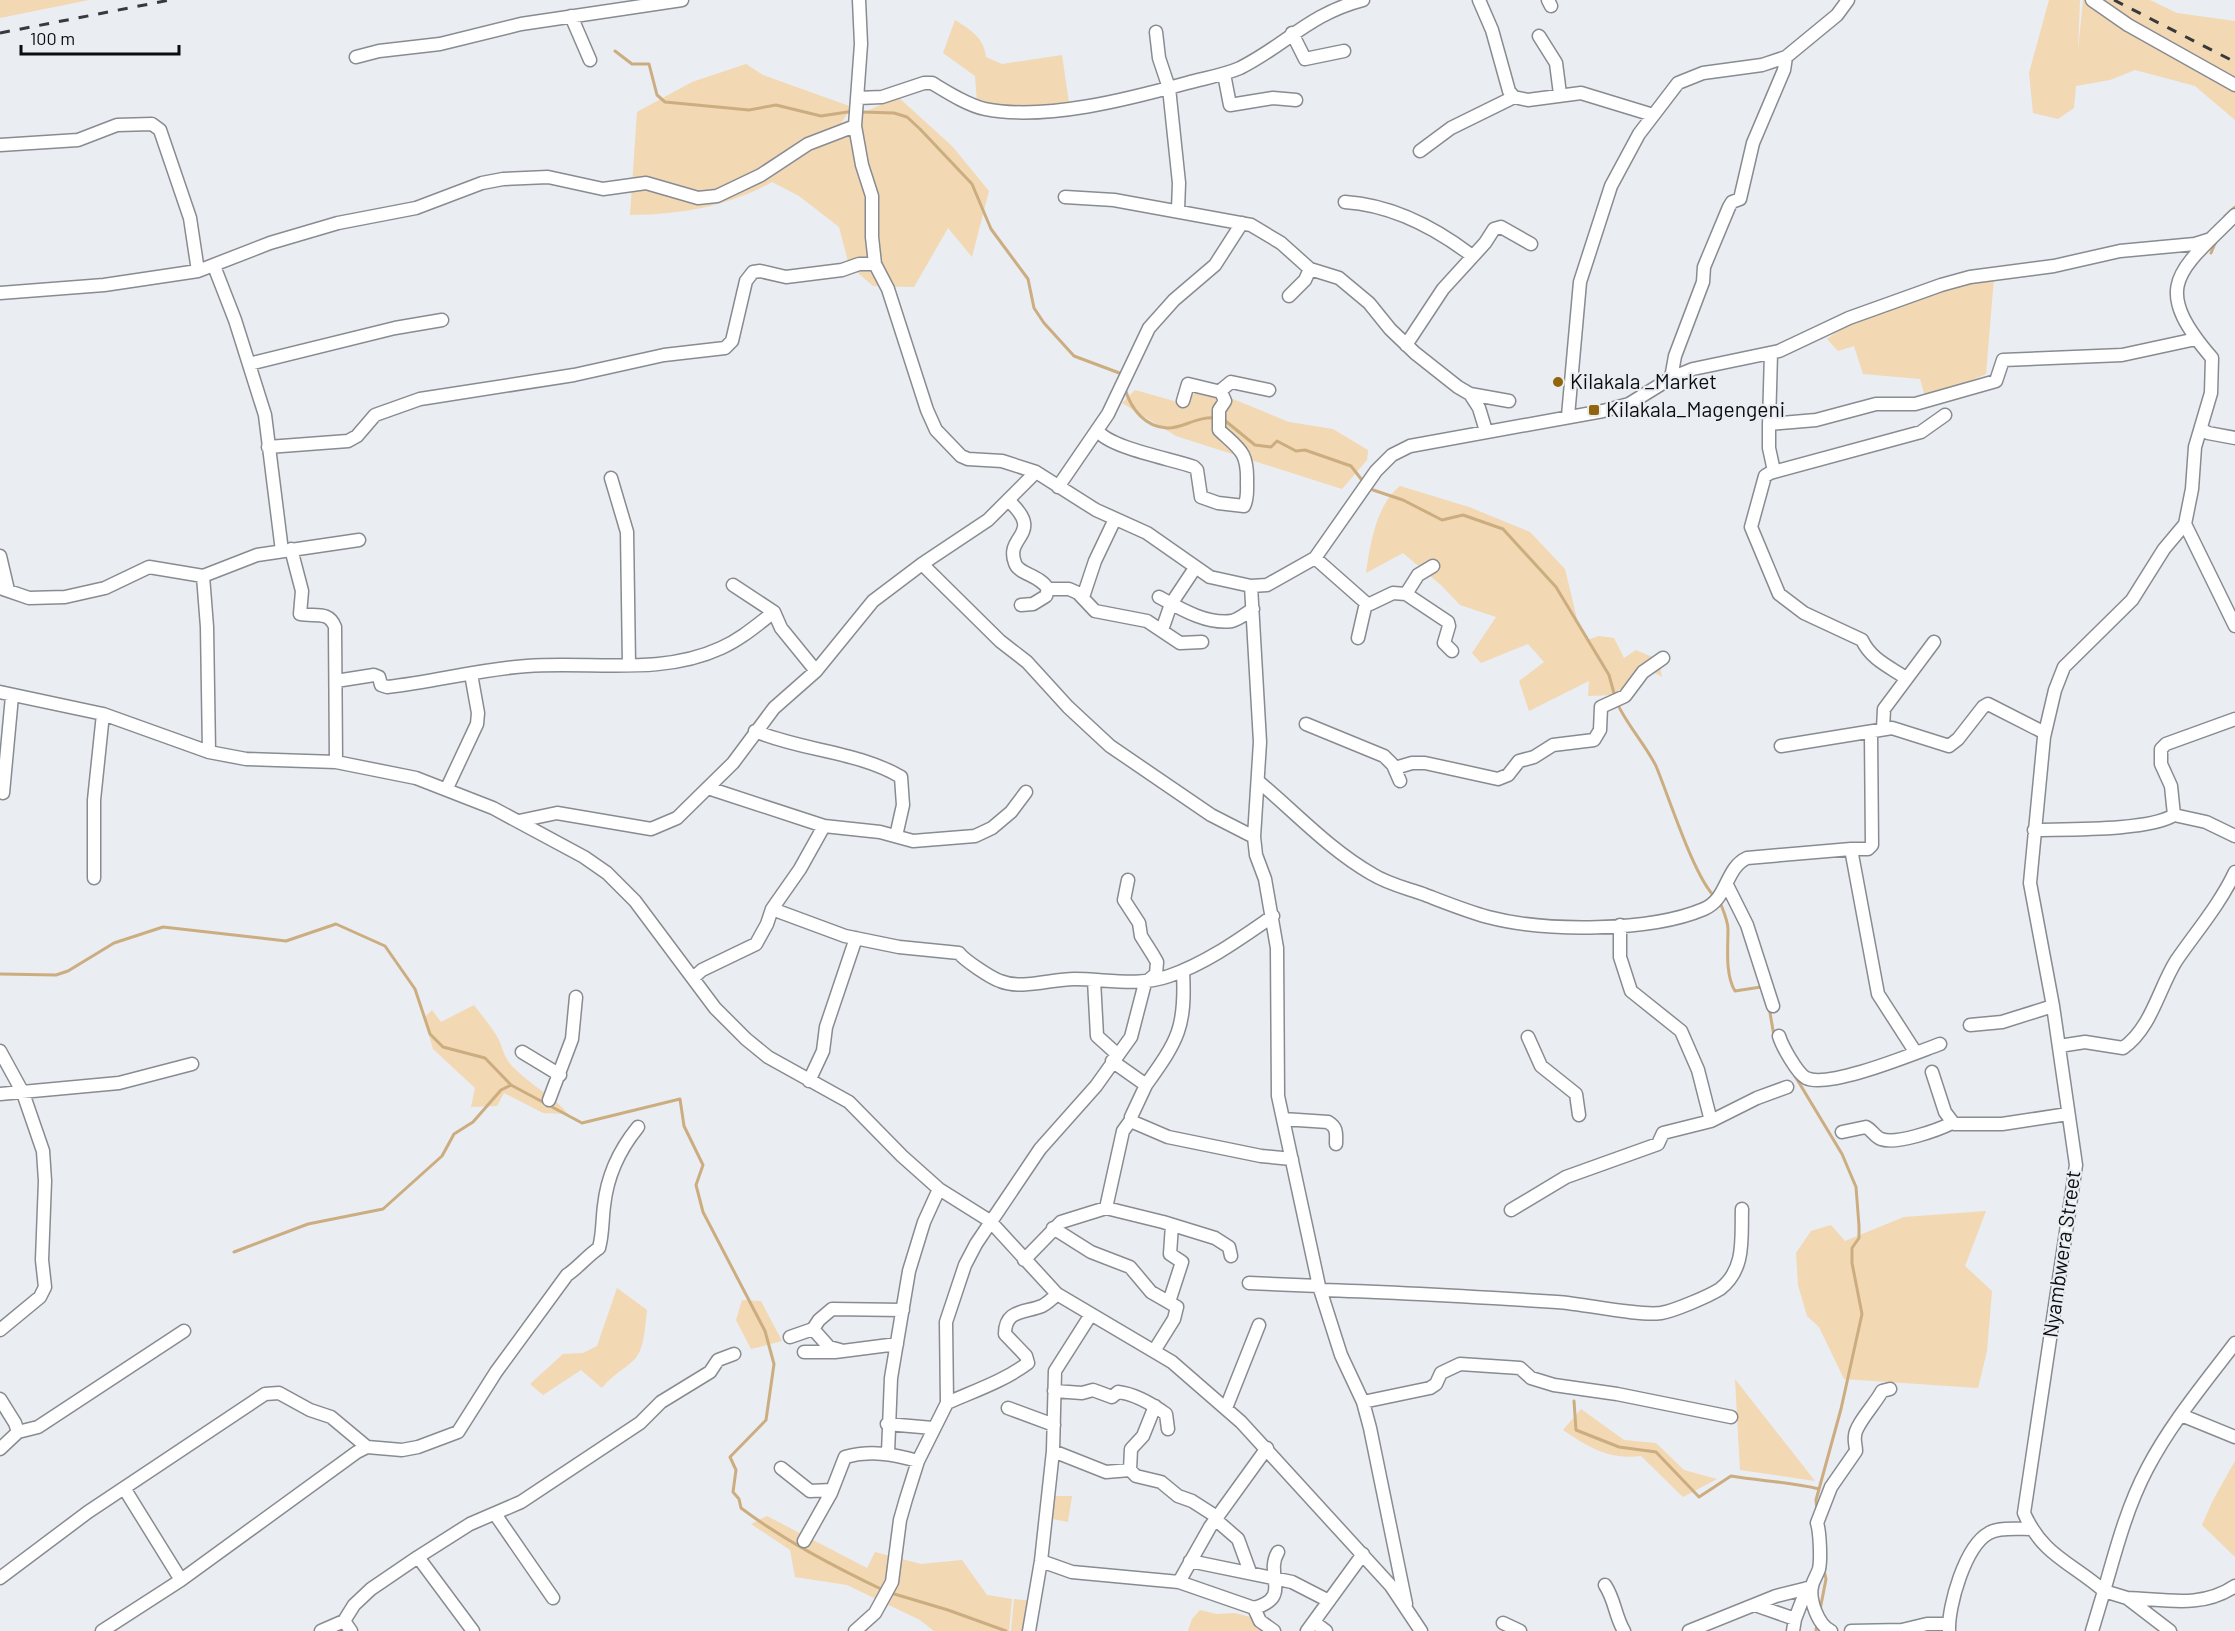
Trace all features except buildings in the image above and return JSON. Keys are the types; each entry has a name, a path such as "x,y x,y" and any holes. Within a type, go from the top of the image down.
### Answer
{"street":[{"path":"356,57 379,51 421,47 484,31 682,0"},
{"path":"859,0 861,18 855,126 862,165 872,196 872,237 875,264 888,289 927,410 945,441 968,459 1002,461 1036,472 1115,519 1147,533 1210,578 1251,586 1267,585 1315,558 1376,471 1392,455 1428,441 1603,411 1629,404 1671,378 1693,369 1771,353 1792,346 1849,318 1951,282 2054,266 2120,251 2195,244 2211,239"},
{"path":"858,98 882,97 924,83 932,83 983,109 1037,111 1118,100 1224,74 1250,63 1313,18 1363,0"},
{"path":"1479,0 1492,30 1509,91 1514,97 1528,100 1581,93 1653,115"},
{"path":"1568,416 1578,296 1586,261 1611,186 1626,153 1670,91 1690,77 1762,65 1786,57 1837,15 1848,0"},
{"path":"2092,0 2128,25 2235,85"},
{"path":"571,16 590,60"},
{"path":"1156,32 1159,58 1168,88 1179,183 1178,210"},
{"path":"1292,33 1305,58 1344,51"},
{"path":"1539,36 1556,63 1560,94"},
{"path":"1671,378 1674,356 1703,282 1704,267 1729,207 1732,202 1740,199 1753,143 1784,70 1786,57"},
{"path":"1224,74 1230,105 1273,98 1296,100"},
{"path":"1420,151 1451,128 1514,97"},
{"path":"0,145 70,142 94,136 117,125 152,124 160,130 190,218 198,271"},
{"path":"0,293 104,285 198,271 270,243 338,224 416,208 483,183 503,179 548,177 603,189 646,183 698,198 717,196 761,176 808,144 855,126"},
{"path":"1065,197 1114,200 1178,210 1242,223 1270,236 1310,269 1334,276 1346,284 1369,303 1406,345 1470,394 1479,408 1486,432"},
{"path":"1345,202 1378,205 1406,216 1454,242 1472,255"},
{"path":"2235,215 2192,257 2178,280 2175,298 2196,339 2212,358 2211,393 2195,447 2192,489 2185,525 2235,626"},
{"path":"1058,487 1096,430 1155,320 1174,300 1215,266 1242,223"},
{"path":"1406,345 1443,289 1498,227 1531,244"},
{"path":"268,447 353,440 375,415 420,399 574,375 664,355 725,348 732,341 747,282 753,272 760,271 786,277 842,270 859,264 875,264"},
{"path":"214,266 265,415 268,447 286,550 302,591 300,614 327,616 332,619 335,627 336,762"},
{"path":"1289,296 1305,280 1310,269"},
{"path":"249,364 395,328 442,320"},
{"path":"1769,424 1816,420 1856,407 1876,404 1915,404 1996,381 2003,360 2122,355 2196,339"},
{"path":"1771,353 1769,448 1774,471"},
{"path":"1220,391 1231,382 1269,390"},
{"path":"1183,400 1188,384 1220,391"},
{"path":"1096,430 1105,439 1161,460 1194,466 1197,470 1201,497 1221,504 1244,506 1247,497 1245,458 1231,439 1219,430 1219,410 1225,401 1220,391"},
{"path":"1470,394 1509,400"},
{"path":"1906,678 1872,656 1865,649 1862,640 1804,613 1779,594 1751,527 1765,476 1774,471 1921,432 1946,415"},
{"path":"2201,429 2235,438"},
{"path":"519,821 557,813 651,829 677,818 732,763 774,708 816,671 873,601 921,564 988,520 1036,472"},
{"path":"611,478 627,532 628,665"},
{"path":"1008,500 1024,517 1026,525 1014,550 1014,561 1017,568 1044,581 1048,589 1046,596 1034,604 1021,604"},
{"path":"1083,597 1095,561 1115,519"},
{"name":"Nyambwera Street","path":"2127,1598 2104,1591 2058,1559 2031,1529 2024,1513 2024,1497 2076,1166 2053,1006 2030,883 2045,733 2055,690 2064,667 2132,600 2164,549 2185,525"},
{"path":"0,556 4,589 29,598 65,597 105,588 149,567 203,576 257,555 359,540"},
{"path":"1315,558 1366,603"},
{"path":"921,564 1000,641 1027,662 1068,707 1110,746 1211,815 1254,837"},
{"path":"1406,594 1418,575 1433,566"},
{"path":"1162,630 1172,604 1195,568"},
{"path":"203,576 207,627 209,752"},
{"path":"733,585 774,612 781,628 816,671"},
{"path":"1251,586 1260,742 1254,837 1273,916 1277,948 1278,1096 1320,1288 1341,1356 1363,1402 1407,1608"},
{"path":"1048,589 1062,587 1083,597 1095,611 1136,618 1162,630 1180,643 1202,642"},
{"path":"1366,603 1393,593 1406,594 1448,622 1444,644 1452,651"},
{"path":"1159,597 1193,614 1226,621 1234,621 1253,609"},
{"path":"1358,638 1366,603"},
{"path":"336,681 374,675 379,677 381,685 387,687 530,665 661,663 720,649 747,633 774,612"},
{"path":"1259,782 1336,849 1384,880 1488,916 1506,920 1575,926 1620,925 1677,918 1705,908 1727,885 1732,870 1747,858 1868,849 1872,845 1877,731 1884,709 1934,642"},
{"path":"1395,768 1420,762 1491,779 1505,777 1519,761 1534,757 1552,745 1594,740 1600,730 1601,707 1625,696 1643,672 1663,658"},
{"path":"447,788 477,724 477,706 471,674"},
{"path":"3,793 5,695 103,714 209,752 246,759 336,762 416,778 447,788 519,821 584,857 607,873 635,901 715,1008 746,1040 768,1057 858,1109 902,1155 939,1189 990,1221 1057,1294 1090,1316 1154,1351 1192,1378 1226,1408 1267,1448 1363,1554 1407,1608 1421,1631"},
{"path":"1781,746 1900,729 1949,746 1958,739 1983,707 1990,704 2045,733"},
{"path":"94,878 94,800 103,714"},
{"path":"2174,815 2171,786 2161,764 2163,747 2235,719"},
{"path":"1306,724 1367,747 1384,756 1395,768 1400,781"},
{"path":"755,731 795,745 865,762 901,777 903,805 896,836"},
{"path":"708,788 824,826 896,836 913,841 975,836 992,828 1011,812 1026,792"},
{"path":"2034,830 2119,826 2164,819 2174,815 2206,822 2235,836"},
{"path":"693,978 711,965 756,944 772,909 800,869 824,826"},
{"path":"1851,849 1878,994 1916,1053"},
{"path":"2059,1046 2085,1042 2124,1048 2129,1044 2140,1029 2175,963 2200,929 2235,872"},
{"path":"855,1631 875,1613 892,1582 900,1520 918,1461 947,1403 946,1322 958,1280 990,1221 1040,1149 1072,1115 1131,1037 1145,983 1156,974 1157,962 1141,936 1139,922 1124,900 1128,880"},
{"path":"1727,885 1747,926 1773,1006"},
{"path":"772,909 856,938 899,947 958,953 966,961 1000,981 1029,983 1074,979 1145,983 1183,971 1220,951 1273,916"},
{"path":"1620,925 1620,957 1631,991 1662,1018 1677,1026 1683,1034 1698,1070 1711,1121"},
{"path":"809,1081 823,1051 826,1027 856,938"},
{"path":"1106,1208 1123,1131 1131,1120 1146,1085 1170,1052 1182,1028 1183,971"},
{"path":"1094,980 1097,1036 1115,1058 1146,1085"},
{"path":"549,1100 572,1039 576,997"},
{"path":"1970,1024 2002,1022 2053,1006"},
{"path":"1779,1036 1782,1046 1801,1072 1810,1079 1842,1077 1940,1044"},
{"path":"1528,1037 1541,1066 1576,1094 1579,1115"},
{"path":"0,1051 22,1093 42,1151 45,1181 42,1260 45,1287 40,1298 0,1330"},
{"path":"522,1052 560,1075"},
{"path":"0,1094 119,1083 192,1064"},
{"path":"1932,1072 1945,1112 1952,1123 1959,1126 2002,1124 2068,1114"},
{"path":"1511,1210 1566,1177 1658,1144 1663,1133 1711,1121 1757,1098 1787,1087"},
{"path":"1282,1119 1328,1122 1336,1131 1336,1144"},
{"path":"1131,1120 1168,1137 1261,1156 1292,1159"},
{"path":"1842,1132 1866,1127 1881,1139 1896,1140 1933,1131 1952,1123"},
{"path":"0,1578 88,1512 265,1394 279,1393 331,1417 367,1447 402,1450 434,1443 458,1432 496,1372 567,1275 577,1269 583,1259 599,1248 604,1225 603,1209 607,1184 623,1147 638,1127"},
{"path":"888,1453 887,1424 897,1344 911,1262 924,1222 939,1189"},
{"path":"1024,1260 1053,1228 1070,1218 1106,1208 1222,1242 1229,1247 1231,1256"},
{"path":"1249,1283 1478,1299 1557,1302 1661,1313 1714,1292 1730,1277 1743,1247 1742,1209"},
{"path":"1169,1302 1182,1262 1170,1254 1172,1226"},
{"path":"1053,1228 1091,1252 1130,1267 1151,1292 1177,1307 1177,1311 1154,1351"},
{"path":"947,1403 993,1381 1012,1375 1028,1363 1026,1356 1005,1334 1009,1318 1015,1313 1043,1306 1057,1294"},
{"path":"790,1337 813,1329 819,1320 832,1309 903,1310"},
{"path":"1029,1631 1041,1561 1053,1451 1055,1371 1090,1316"},
{"path":"1226,1408 1258,1325"},
{"path":"813,1329 829,1347 844,1351"},
{"path":"0,1449 18,1432 38,1427 184,1331"},
{"path":"804,1352 844,1351 897,1344"},
{"path":"2092,1631 2126,1517 2147,1469 2181,1415 2235,1344"},
{"path":"321,1631 347,1626 354,1605 371,1589 470,1524 521,1502 640,1423 661,1402 710,1372 718,1360 734,1354"},
{"path":"1363,1402 1430,1388 1436,1384 1441,1373 1449,1368 1460,1364 1480,1364 1520,1368 1532,1378 1554,1385 1617,1394 1731,1417"},
{"path":"1755,1605 1794,1625 1820,1563 1818,1552 1821,1533 1817,1523 1819,1515 1831,1487 1856,1451 1857,1426 1866,1419 1882,1391 1890,1389"},
{"path":"1054,1391 1082,1394 1093,1390 1112,1397 1122,1392 1155,1406 1168,1417 1168,1429"},
{"path":"0,1399 18,1432"},
{"path":"1155,1406 1143,1436 1131,1449 1130,1470 1136,1476 1161,1482 1178,1496 1192,1501 1216,1518 1238,1539 1250,1572"},
{"path":"1008,1408 1054,1425"},
{"path":"2181,1415 2235,1437"},
{"path":"887,1424 933,1428"},
{"path":"104,1630 181,1580 335,1467 367,1447"},
{"path":"1179,1582 1216,1518 1267,1448"},
{"path":"1053,1451 1106,1472 1130,1470"},
{"path":"804,1541 832,1490 845,1457 862,1453 888,1453 918,1461"},
{"path":"781,1468 810,1491 832,1490"},
{"path":"124,1488 181,1580"},
{"path":"495,1514 553,1598"},
{"path":"1851,1631 1948,1628 1955,1592 1971,1552 1979,1542 1989,1532 2031,1529"},
{"path":"1041,1561 1072,1572 1179,1582 1254,1608 1262,1606 1274,1596 1275,1578 1272,1566 1278,1552"},
{"path":"1326,1631 1310,1626 1363,1554"},
{"path":"418,1557 473,1631"},
{"path":"1190,1561 1275,1578 1305,1587 1329,1600"},
{"path":"1605,1585 1614,1598 1616,1613 1624,1631"},
{"path":"2127,1598 2196,1602 2209,1600 2235,1586"},
{"path":"1689,1631 1809,1587"},
{"path":"1809,1587 1817,1618 1831,1631"},
{"path":"2127,1598 2170,1631"},
{"path":"1254,1608 1260,1621 1274,1631"},
{"path":"1503,1623 1520,1631"}],"shaded area":[{"path":"0,0 89,0 0,18"},
{"path":"2049,0 2080,0 2078,51 2083,0 2150,0 2177,13 2235,21 2235,120 2195,86 2135,70 2110,80 2076,86 2074,108 2058,119 2033,113 2029,73"},
{"path":"955,20 980,40 986,57 1002,64 1062,55 1070,110 1017,115 977,103 975,76 943,53"},
{"path":"746,64 763,75 852,107 841,123 898,97 952,146 989,191 972,257 948,228 914,287 873,286 849,265 839,227 799,196 772,182 738,198 703,208 630,215 637,112 692,82"},
{"path":"1994,278 1986,374 1926,400 1920,379 1863,374 1854,346 1838,351 1827,339 1862,319 1907,301"},
{"path":"1204,387 1289,422 1333,429 1368,450 1367,460 1342,489 1176,436 1122,403 1135,390 1181,403"},
{"path":"1400,486 1469,507 1530,532 1565,569 1577,619 1587,640 1599,636 1614,638 1624,658 1636,650 1659,660 1662,677 1646,668 1613,695 1588,696 1589,681 1529,711 1519,681 1544,662 1528,644 1481,663 1472,653 1496,617 1460,605 1442,586 1403,553 1366,573 1375,526 1385,504"},
{"path":"474,1005 497,1036 511,1064 556,1101 568,1114 543,1113 504,1093 497,1106 471,1107 475,1088 433,1049 424,1018 432,1010 441,1022"},
{"path":"1986,1211 1965,1266 1992,1291 1987,1351 1978,1388 1844,1379 1819,1327 1807,1316 1798,1285 1796,1253 1811,1231 1831,1225 1845,1241 1904,1217"},
{"path":"617,1288 647,1310 644,1337 638,1355 602,1388 581,1370 543,1395 530,1384 563,1354 583,1353 597,1346"},
{"path":"742,1300 761,1301 782,1341 751,1349 736,1320"},
{"path":"1735,1379 1815,1481 1740,1470"},
{"path":"1581,1409 1624,1440 1656,1443 1684,1470 1717,1479 1683,1497 1641,1456 1619,1456 1599,1451 1563,1430"},
{"path":"2235,1461 2235,1557 2202,1525"},
{"path":"1053,1496 1072,1496 1068,1522 1053,1519"},
{"path":"767,1516 867,1568 875,1552 921,1564 962,1560 987,1595 1012,1599 1009,1631 934,1631 920,1620 847,1585 795,1577 790,1550 751,1524"},
{"path":"1014,1599 1034,1601 1033,1631 1011,1631"},
{"path":"1200,1610 1217,1614 1235,1613 1254,1618 1272,1631 1188,1631 1192,1619"}],"waterway":[{"path":"615,51 632,64 649,64 657,95 665,102 749,110 776,105 821,116 854,111"},
{"path":"861,112 894,113 907,117 920,129 972,184 991,229 1028,279 1034,308 1044,323 1074,356 1122,374"},
{"path":"2225,216 2235,207"},
{"path":"2211,253 2216,241"},
{"path":"1125,389 1140,416 1159,427 1173,428 1202,419 1217,418"},
{"path":"1223,419 1255,445 1271,447 1277,441 1296,451 1305,450 1351,466 1365,484"},
{"path":"1373,490 1403,500 1442,520 1463,515 1503,529 1556,587 1609,675 1615,697"},
{"path":"1617,703 1656,766 1682,836 1707,887 1715,897"},
{"path":"1720,902 1728,926 1728,969 1735,991 1761,987 1764,989"},
{"path":"0,974 56,975 68,971 114,943 163,927 286,941 336,924 385,946 415,989 430,1034 443,1047 485,1058 511,1085 582,1123 680,1099 684,1126 703,1165 696,1185 703,1212 765,1331 774,1364 766,1420 730,1457 736,1470 733,1492 739,1499 741,1508 775,1532 885,1591"},
{"path":"1769,1007 1774,1036"},
{"path":"1795,1076 1842,1154 1856,1187 1859,1226 1859,1238 1852,1248 1852,1263 1862,1314 1841,1409 1816,1500 1817,1510"},
{"path":"234,1252 308,1224 383,1209 442,1156 454,1134 473,1122 501,1090 511,1085"},
{"path":"1574,1401 1576,1430 1619,1447 1656,1452 1699,1497 1731,1476 1819,1489"},
{"path":"1820,1610 1826,1579 1824,1570"},
{"path":"891,1593 1006,1631"},
{"path":"1816,1631 1817,1623"}],"railway":[{"path":"0,33 170,0"},
{"path":"2114,0 2235,62"}],"place":[{"name":"Kilakala _Market","path":"1558,382"},
{"name":"Kilakala_Magengeni","path":"1594,410"}]}
